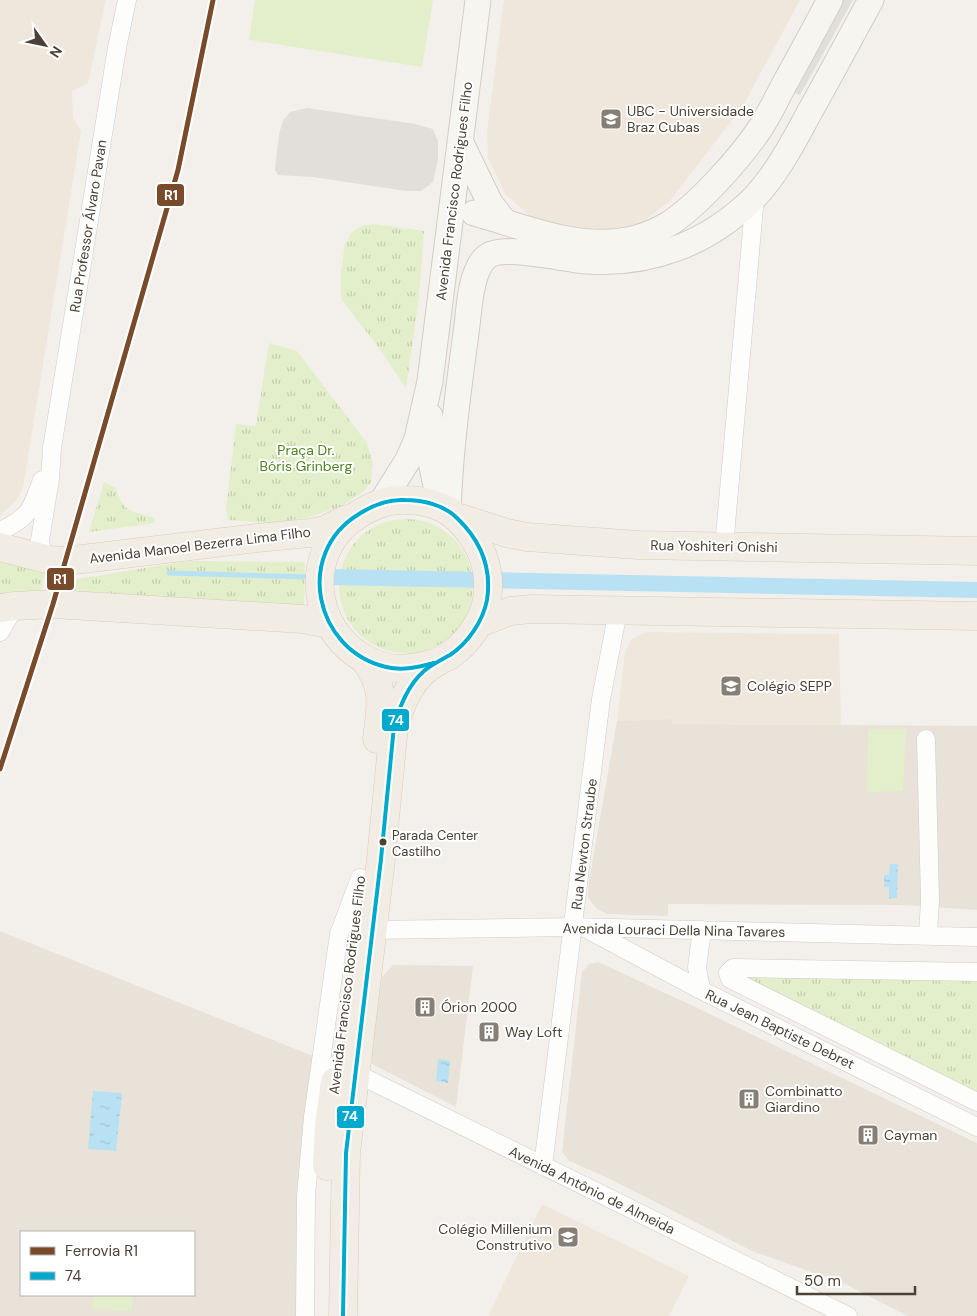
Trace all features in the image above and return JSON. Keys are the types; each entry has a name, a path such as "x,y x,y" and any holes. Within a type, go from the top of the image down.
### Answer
{"main road":[{"name":"Avenida Francisco Rodrigues Filho","path":"325,1316 329,1126 346,1068 372,930 394,726 400,706 413,684 424,671 451,654 465,642 478,623 487,601 488,580 483,554 472,533 448,512 418,500 394,500 373,506 348,520 330,542 320,569 320,597 328,624 345,646 365,660 387,668 411,669 434,663"},
{"name":"Avenida Manoel Bezerra Lima Filho","path":"0,547 50,560 66,561 310,533 326,530 373,506"},
{"name":"Rua Yoshiteri Onishi","path":"448,512 507,533 527,537 638,545 977,551"},
{"path":"8,607 53,604 303,619 328,624"},
{"path":"478,623 511,611 531,609 977,616"},
{"name":"Avenida Francisco Rodrigues Filho","path":"343,1316 346,1068 360,878 382,704 379,684 365,660"}],"street":[{"name":"Avenida Francisco Rodrigues Filho","path":"373,506 408,460 417,439 430,381 462,211 460,141 478,0"},
{"path":"462,211 504,221 545,236 612,242 641,237 668,224 684,213 718,179 759,130 830,0"},
{"path":"448,512 449,482 463,353 474,281 481,262 488,255 499,252 515,252 588,262 613,261 664,254 693,243 730,219 755,196 789,148 870,0"},
{"name":"Rua Professor Álvaro Pavan","path":"50,560 41,550 40,540 50,479 52,448 126,1"},
{"path":"759,130 777,136 789,148"},
{"path":"460,141 490,203 504,221"},
{"path":"724,547 755,196"},
{"path":"462,211 488,235 488,255"},
{"name":"Avenida Francisco Rodrigues Filho","path":"430,381 431,462 448,512"},
{"name":"Rua Professor Álvaro Pavan","path":"0,531 26,516 36,497 52,448"},
{"path":"0,632 8,607"},
{"name":"Rua Newton Straube","path":"543,1166 579,927 601,699 618,611"},
{"path":"926,739 930,899 928,936"},
{"path":"305,1316 306,1196 313,1117 339,934 360,878"},
{"name":"Avenida Louraci Della Nina Tavares","path":"372,930 579,927 977,937"},
{"name":"Rua Jean Baptiste Debret","path":"579,927 701,990 977,1127"},
{"path":"701,990 697,967 702,930"},
{"path":"977,972 733,968 728,973 730,979 977,1102"},
{"name":"Avenida Antônio de Almeida","path":"346,1068 848,1316"}],"shaded area":[{"path":"0,0 106,0 88,83 72,91 73,118 81,131 23,488 16,501 0,516"},
{"name":"UBC - Universidade Braz Cubas","path":"504,0 800,0 743,106 669,202 640,224 585,235 541,225 506,195 488,158 487,132"},
{"path":"842,0 853,0 800,95 791,92"},
{"path":"307,108 415,124 433,129 438,141 438,160 433,182 421,191 406,191 313,177 278,175 275,170 279,134 283,121 290,112"},
{"name":"Colégio SEPP","path":"645,632 839,634 841,725 672,724 671,719 617,721 625,652 631,639"},
{"path":"671,719 673,724 977,726 977,910 903,905 668,904 668,916 607,914 597,909 588,898 588,887 617,721"},
{"path":"0,931 313,1056 308,1112 298,1316 0,1316"},
{"path":"598,962 977,1143 977,1316 908,1316 845,1284 752,1251 608,1178 569,1161 562,1152 582,972 589,964"},
{"name":"Órion 2000","path":"393,965 473,966 456,1107 372,1064 371,1049 382,977"},
{"name":"Colégio Millenium Construtivo","path":"542,1204 689,1276 669,1316 488,1316"}],"green space":[{"path":"255,0 433,0 422,67 249,40"},
{"path":"374,224 424,231 419,297 406,388 382,352 341,299 341,271 345,244 352,232 362,226"},
{"name":"Praça Dr. Bóris Grinberg","path":"269,343 297,351 367,443 373,463 371,482 364,491 342,506 307,518 268,523 229,520 226,509 236,424 256,426"},
{"path":"104,482 116,488 118,496 125,507 154,518 155,523 89,532"},
{"path":"406,519 432,524 453,539 468,560 473,586 468,612 453,633 432,648 406,653 380,648 359,633 344,612 339,586 344,560 359,539 380,524"},
{"path":"0,557 46,570 40,593 0,596"},
{"path":"189,561 305,562 304,607 67,592 71,580"},
{"path":"868,729 906,729 903,791 867,792"},
{"path":"977,965 977,1106 720,978 721,969"},
{"path":"93,1296 133,1296 132,1311 92,1309"}],"water":[{"path":"890,864 898,864 897,898 889,899 889,887 884,887 884,875 889,875"},
{"path":"438,1059 450,1061 448,1083 436,1081"},
{"path":"93,1091 122,1093 116,1151 88,1149"}],"waterway":[{"path":"169,573 311,577"},
{"path":"330,577 977,590"}],"rail line":[{"name":"R1","path":"0,769 53,604 178,170 213,0"}],"transit line":[{"name":"74","path":"343,1316 346,1153 381,859 394,726 405,696 418,677 430,666 457,650 474,631 485,608 488,588 486,566 478,545 452,513 433,504 412,500 381,503 359,514 339,531 326,552 320,575 321,599 329,621 342,641 362,657 386,667 399,669 434,663"}],"place":[{"name":"UBC - Universidade Braz Cubas","path":"611,119"},
{"name":"Colégio SEPP","path":"731,686"},
{"name":"Parada Center Castilho","path":"383,842"},
{"name":"Órion 2000","path":"425,1007"},
{"name":"Way Loft","path":"489,1032"},
{"name":"Combinatto Giardino","path":"749,1099"},
{"name":"Cayman","path":"868,1135"},
{"name":"Colégio Millenium Construtivo","path":"568,1237"}]}
